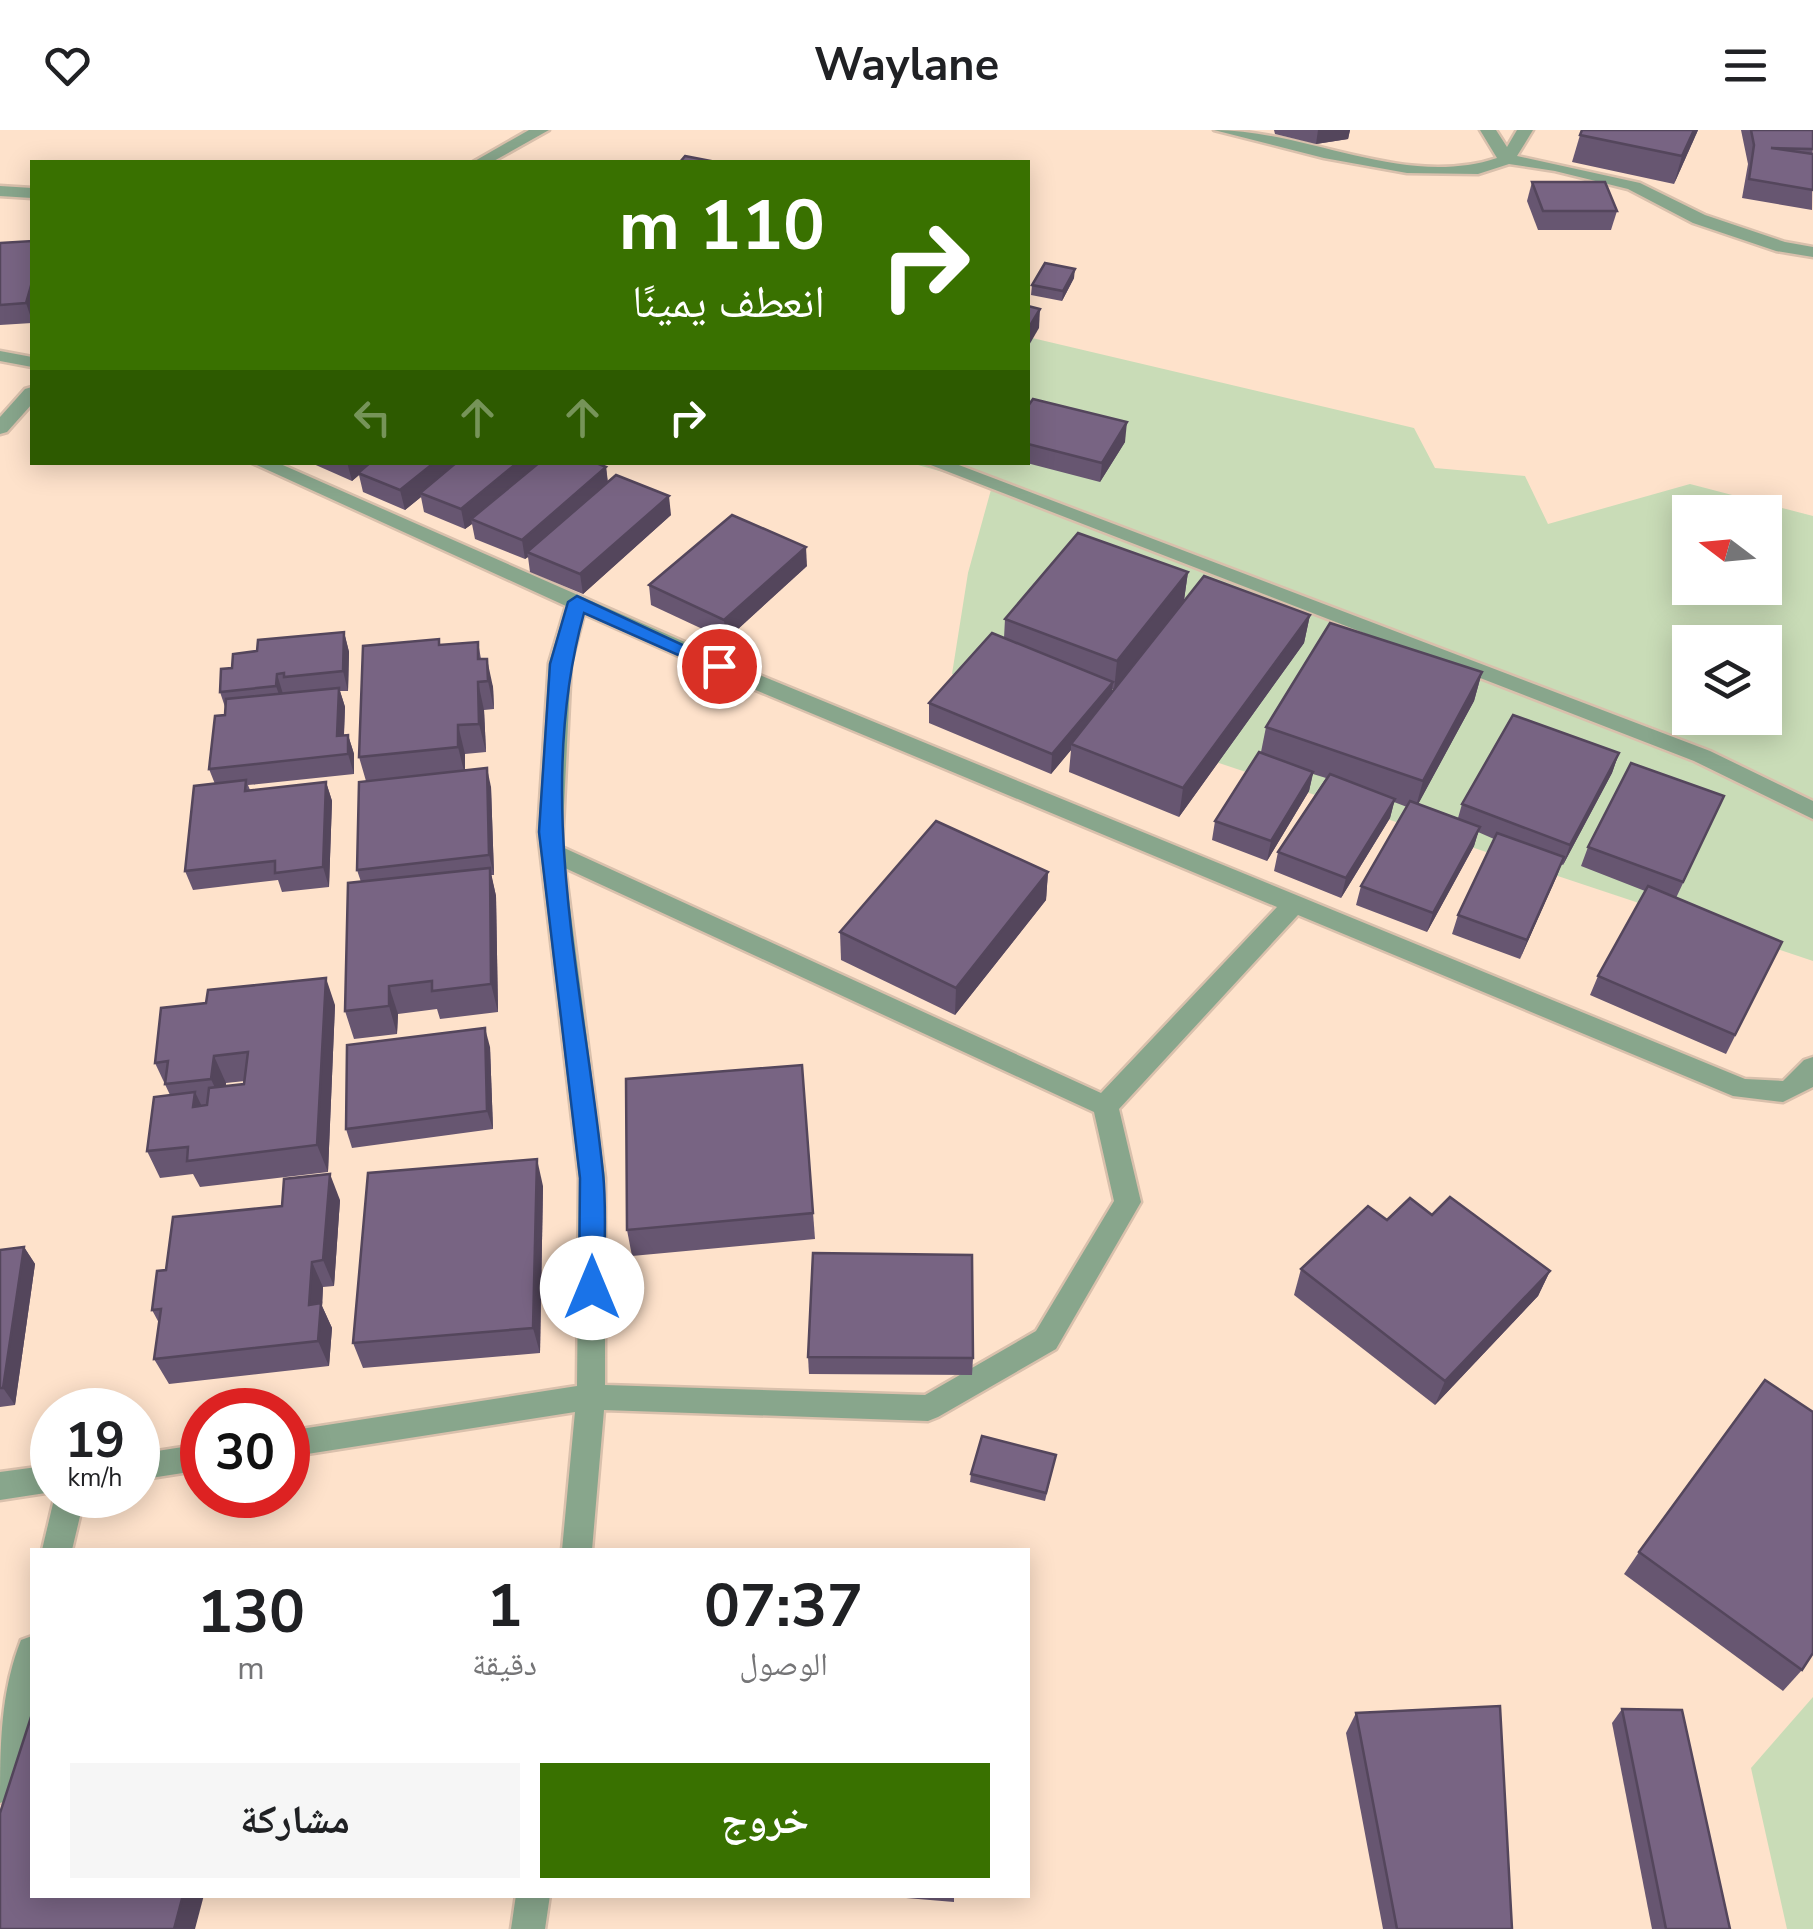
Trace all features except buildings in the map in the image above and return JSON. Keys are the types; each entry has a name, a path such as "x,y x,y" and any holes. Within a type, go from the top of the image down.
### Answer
{"street":[{"path":"485,160 541,130"},
{"path":"1222,130 1394,166 1454,173 1482,170 1506,160 1555,166 1634,186 1699,219 1782,247 1813,252"},
{"path":"1488,130 1506,160"},
{"path":"1506,160 1525,130"},
{"path":"0,190 30,193"},
{"path":"0,356 30,362"},
{"path":"0,428 30,395"},
{"path":"266,465 754,681 1742,1089 1793,1090 1804,1084 1813,1067"},
{"path":"940,465 1702,756 1813,811"},
{"path":"577,602 560,664 552,852 592,1178 591,1397 577,1548"},
{"path":"552,852 1104,1106"},
{"path":"1104,1106 1294,904"},
{"path":"310,1441 591,1397 928,1408 1046,1340 1128,1202 1104,1106"},
{"path":"0,1486 30,1482"},
{"path":"57,1548 65,1518"},
{"path":"0,1787 30,1660"},
{"path":"528,1929 533,1898"}],"green space":[{"path":"1030,337 1414,428 1435,468 1525,476 1548,524 1690,484 1732,495 1672,495 1672,605 1782,605 1782,508 1813,516 1813,961 952,674 968,573 992,486 918,465 1030,465"},
{"path":"1813,1697 1813,1929 1787,1929 1751,1768"}],"route":[{"path":"592,1288 592,1178 550,832 560,664 577,602 719,666"}]}
